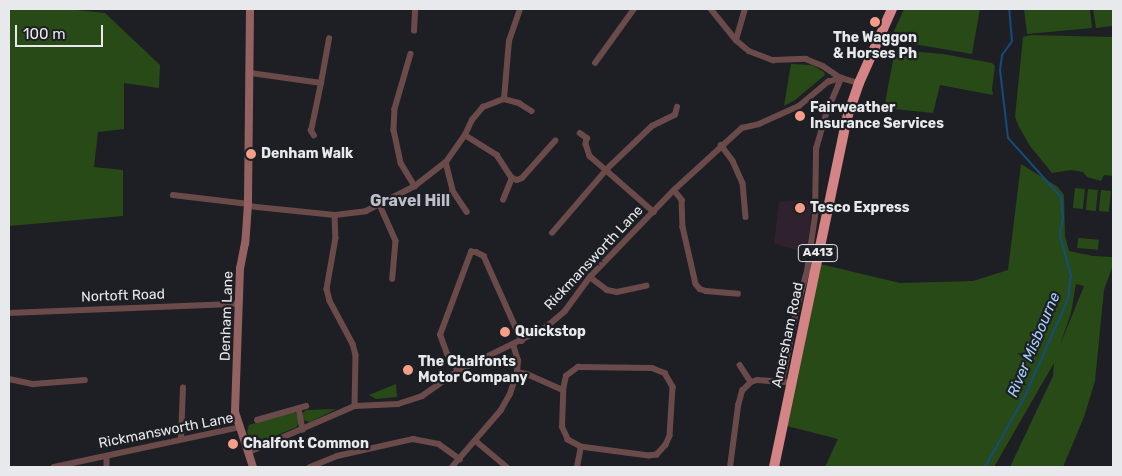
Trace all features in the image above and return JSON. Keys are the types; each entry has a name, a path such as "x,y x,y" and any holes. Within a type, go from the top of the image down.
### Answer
{"highway":[{"name":"Amersham Road","path":"774,467 787,383 846,121 859,83 892,9"}],"street":[{"name":"Denham Lane","path":"241,427 235,412 239,332 238,304 248,205 251,73 250,9"},
{"path":"414,31 415,9"},
{"path":"504,99 509,41 520,9"},
{"path":"595,63 634,9"},
{"path":"711,9 736,40 750,51 773,60 806,59 823,66 841,78 859,83"},
{"path":"736,40 745,9"},
{"path":"314,136 311,131 329,39"},
{"path":"411,54 395,109 394,130 401,163 415,186"},
{"path":"251,73 321,83"},
{"path":"730,467 738,406 742,391 751,382 757,380 787,383 796,311 807,270 815,219 816,149 826,114 841,78"},
{"name":"Rickmansworth Lane","path":"54,467 241,427 249,452 304,430 355,406 398,404 422,396 458,371 545,328 565,311 590,277 674,190 721,145 742,128 759,124 799,106 828,82 841,78"},
{"path":"173,195 335,215 350,214 380,205 415,186 446,162 465,135 472,120 483,107 504,99 519,103 532,111"},
{"path":"552,234 607,169 652,126 675,115 677,107"},
{"path":"759,124 760,131"},
{"path":"580,133 587,138 586,144 590,156 654,212"},
{"path":"465,135 497,155 512,178"},
{"path":"512,178 522,178 555,141"},
{"path":"721,145 733,161 743,183 746,217"},
{"path":"446,162 453,191 467,212"},
{"path":"503,200 512,178"},
{"path":"674,190 682,200 683,227 696,284 700,289 706,291 738,294"},
{"path":"380,205 396,241 393,279"},
{"path":"335,215 336,238 327,289 330,301 353,344 356,355 355,406"},
{"path":"458,371 447,354 440,335 471,252 484,256 522,341"},
{"path":"590,277 607,290 617,292 646,286"},
{"name":"Nortoft Road","path":"9,312 238,304"},
{"path":"452,467 506,402 518,372 518,361 513,345"},
{"path":"740,365 751,382"},
{"path":"578,367 652,368 665,374 673,387 670,436 666,445 657,455 648,456 582,447 568,440 562,427 563,390 566,376 578,367"},
{"path":"518,372 563,390"},
{"path":"9,379 33,384 85,380"},
{"path":"180,439 183,388"},
{"path":"257,420 306,406"},
{"path":"299,408 304,430"},
{"path":"310,467 337,456 413,438 439,444 460,459"},
{"path":"476,440 506,467"},
{"path":"577,467 582,447"},
{"path":"249,452 253,467"},
{"path":"107,456 107,467"}],"shaded area":[{"path":"812,201 807,253 774,244 779,202"}],"green space":[{"path":"9,9 67,9 105,13 160,65 159,88 124,83 124,129 98,132 94,167 123,170 123,216 9,226"},
{"path":"904,9 980,9 972,54 890,40"},
{"path":"1024,9 1090,9 1092,28 1027,34"},
{"path":"1093,9 1113,9 1113,26 1096,28"},
{"path":"1030,35 1113,37 1113,176 1104,175 1101,181 1087,177 1083,172 1071,170 1052,173 1030,146 1015,117 1023,37"},
{"path":"895,50 943,54 992,63 995,66 993,95 940,85 933,113 884,108"},
{"path":"791,64 812,65 824,72 825,75 795,100 784,106"},
{"path":"1021,164 1058,187 1064,195 1065,236 1069,251 1093,256 1113,257 1113,265 1104,290 1095,381 1084,417 1063,467 1010,467 1053,376 1054,363 994,467 825,467 838,439 783,425 816,263 900,283 973,281 1008,270","holes":["1076,284 1084,286 1060,345 1071,313"]},
{"path":"1075,188 1085,189 1083,209 1073,208"},
{"path":"1088,189 1098,190 1096,211 1086,210"},
{"path":"1101,190 1111,191 1109,212 1099,211"},
{"path":"1078,238 1099,240 1098,250 1077,248"},
{"path":"396,384 397,397 376,399 369,395"},
{"path":"336,409 310,422 303,420 302,414 306,410"},
{"path":"292,411 296,413 299,420 297,427 258,442 250,438 247,432 249,425"}],"waterway":[{"name":"River Misbourne","path":"985,467 1025,396 1068,299 1071,276 1060,236 1063,218 1061,197 1008,138 1000,70 1002,55 1012,41 1009,9"}],"place":[{"name":"The Waggon & Horses Ph","path":"875,22"},
{"name":"Fairweather Insurance Services","path":"800,116"},
{"name":"Denham Walk","path":"251,154"},
{"name":"Tesco Express","path":"800,208"},
{"name":"Quickstop","path":"505,332"},
{"name":"The Chalfonts Motor Company","path":"408,370"},
{"name":"Chalfont Common","path":"233,444"}],"district":[{"name":"Gravel Hill","path":"410,201"}]}
